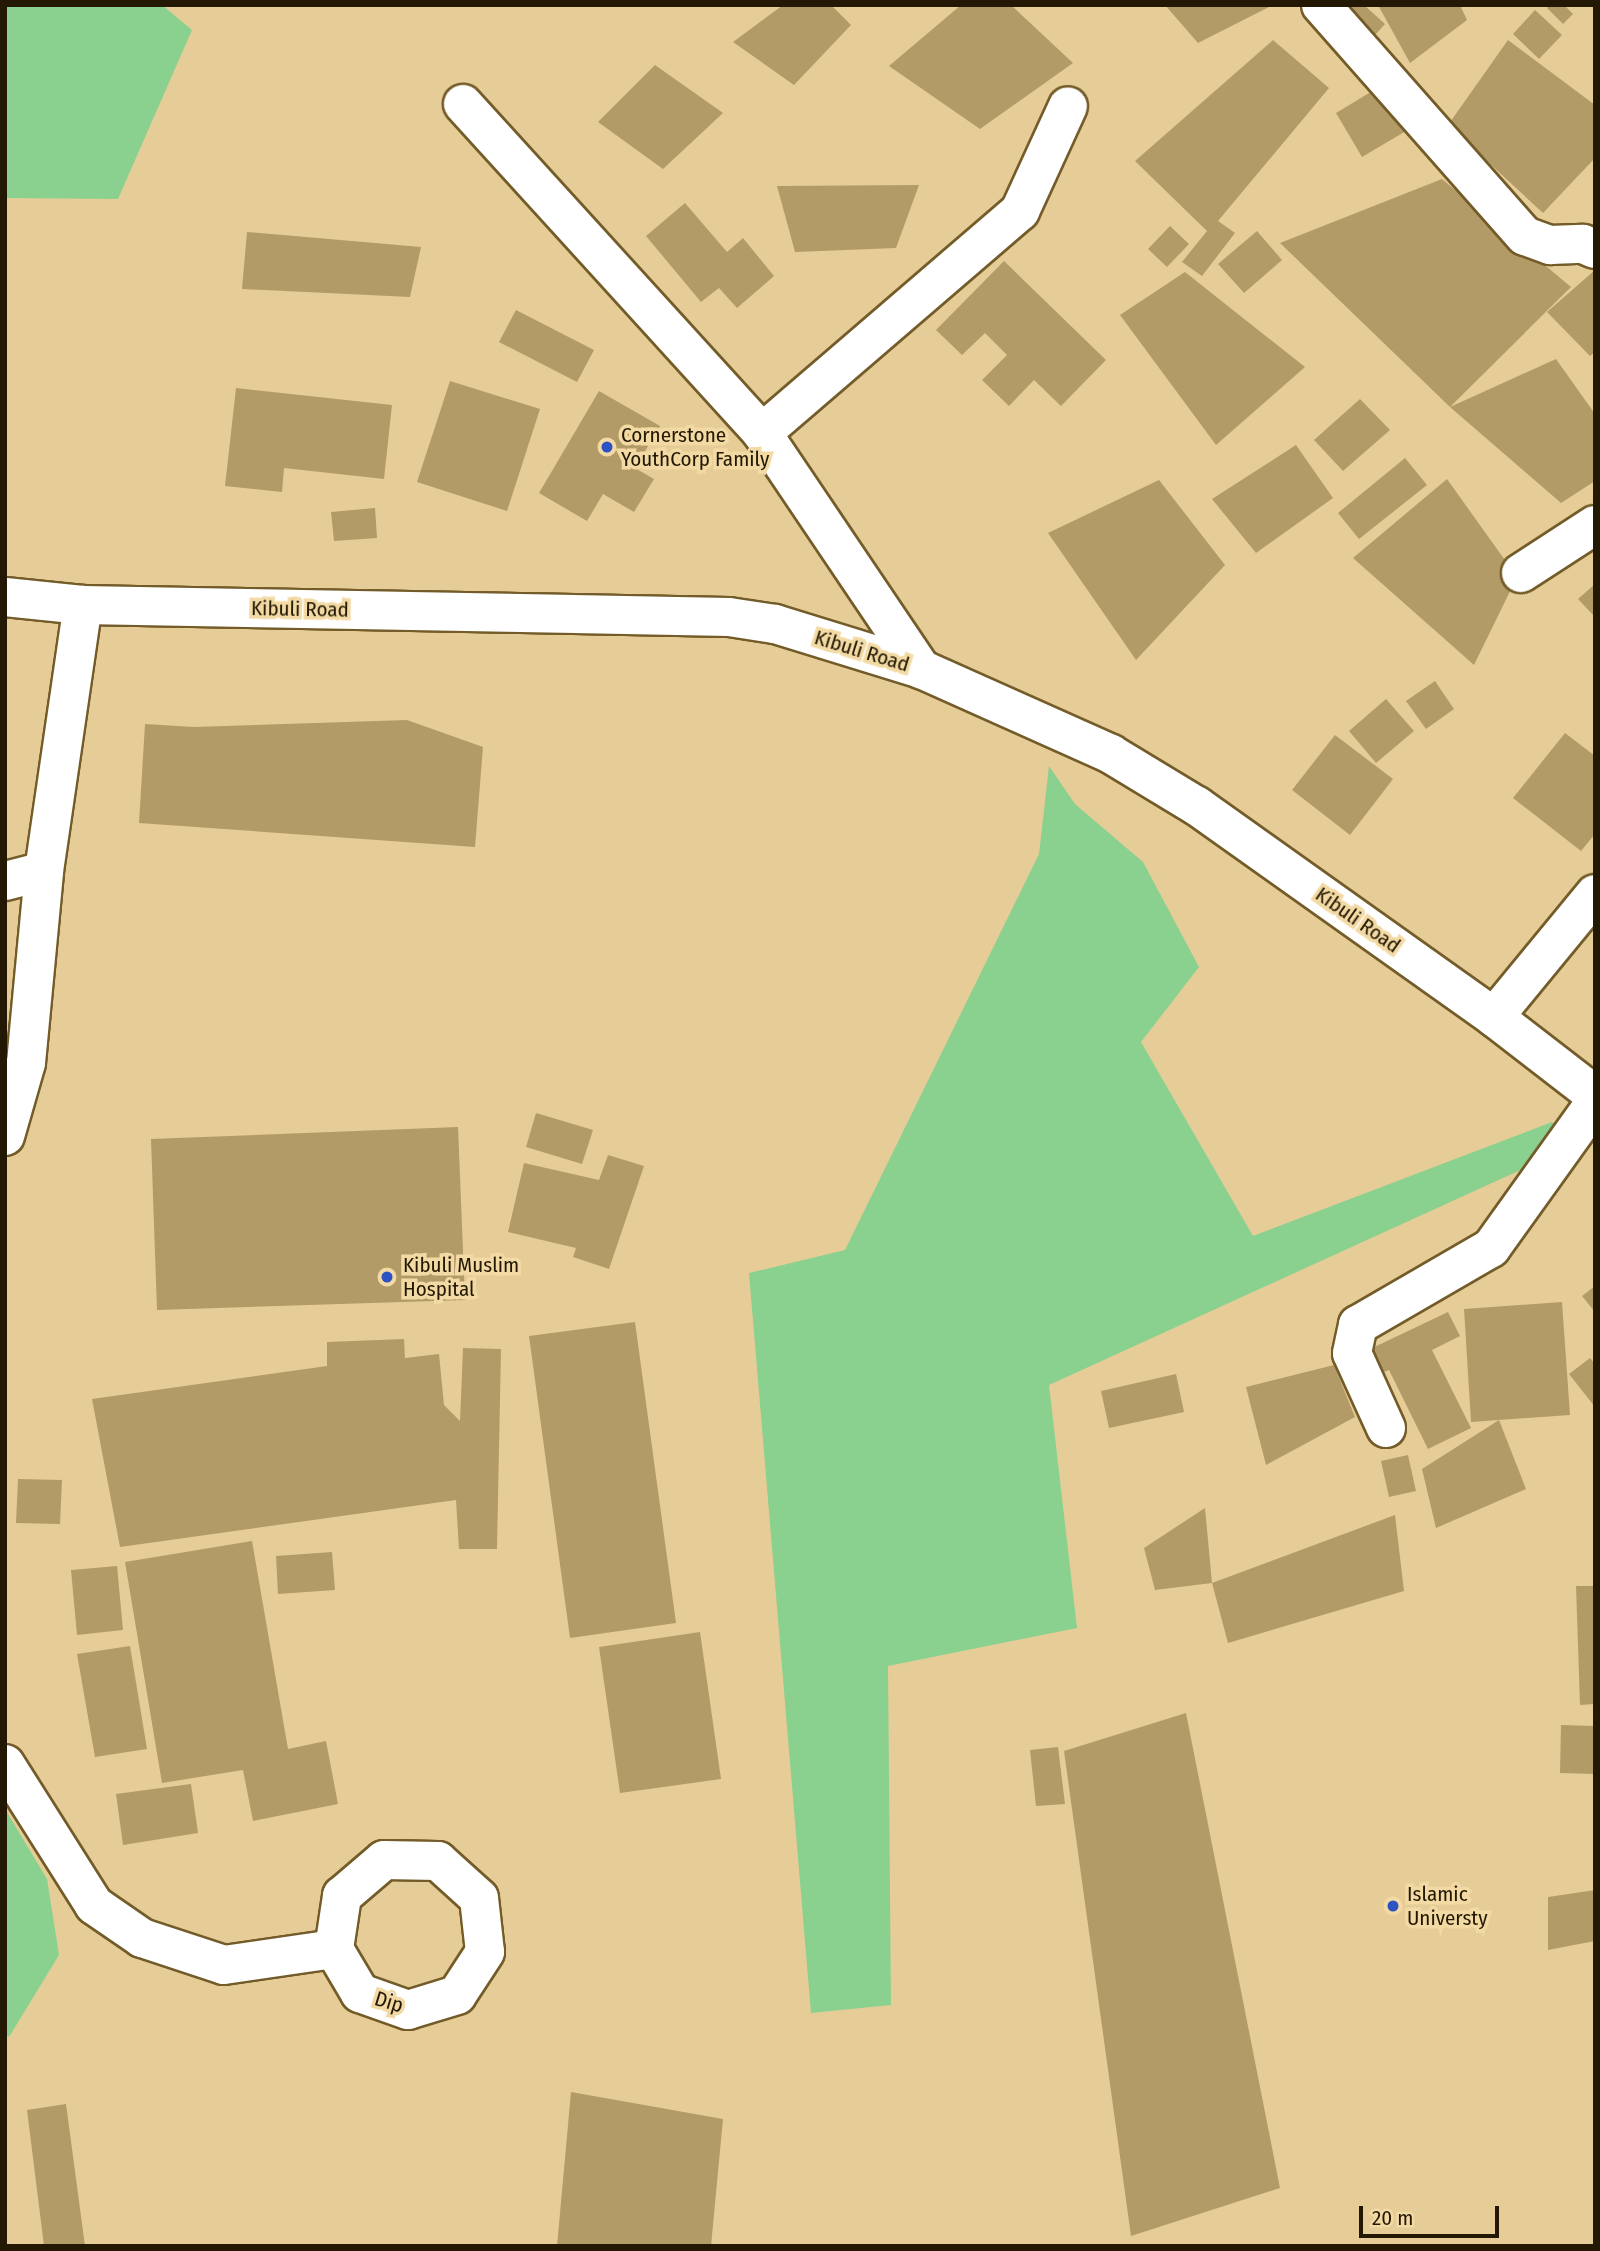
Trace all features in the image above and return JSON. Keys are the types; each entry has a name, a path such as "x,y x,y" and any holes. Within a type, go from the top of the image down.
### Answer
{"street":[{"path":"1321,5 1525,236 1550,245 1583,244 1595,249"},
{"path":"463,104 762,433 921,669"},
{"path":"762,433 1020,211 1068,106"},
{"path":"1521,573 1595,525"},
{"name":"Kibuli Road","path":"5,597 83,605 729,617 775,624 921,669 1111,754 1197,806 1494,1017 1595,1095"},
{"path":"5,1136 26,1063 44,871 83,605"},
{"path":"5,880 44,871"},
{"path":"1494,1017 1595,894"},
{"path":"1386,1428 1352,1353 1358,1325 1491,1248 1595,1103"},
{"path":"5,1764 94,1905 142,1938 224,1965 334,1950"},
{"name":"Dip","path":"384,1860 438,1861 479,1898 485,1952 457,1995 408,2010 360,1993 334,1950 342,1896 384,1860"}],"green space":[{"path":"5,5 162,5 192,30 118,199 5,198"},
{"path":"1049,766 1075,804 1143,862 1199,967 1141,1042 1253,1236 1552,1122 1584,1141 1049,1385 1077,1628 888,1666 891,2005 811,2013 749,1273 845,1250 1039,854"},
{"path":"5,1809 47,1879 59,1955 9,2037 5,2034"}],"building":[{"path":"783,5 831,5 851,25 794,85 733,42"},
{"path":"961,5 1011,5 1073,63 980,129 889,66"},
{"path":"1165,5 1273,5 1198,43"},
{"path":"1325,5 1364,5 1385,24 1367,44"},
{"path":"1378,5 1460,5 1467,20 1410,63"},
{"path":"1550,5 1564,5 1573,14 1563,24 1547,8"},
{"path":"1535,10 1562,35 1539,59 1513,34"},
{"path":"1273,40 1329,88 1218,221 1235,233 1202,276 1182,262 1207,231 1135,161"},
{"path":"1508,40 1595,105 1595,158 1543,213 1448,125"},
{"path":"655,65 723,113 663,169 598,122"},
{"path":"1379,87 1406,131 1362,157 1336,113"},
{"path":"1442,179 1571,287 1450,407 1280,243"},
{"path":"919,185 896,248 795,252 777,186"},
{"path":"685,203 727,252 743,238 774,276 737,308 719,288 701,302 646,236"},
{"path":"1170,226 1189,244 1167,267 1148,249"},
{"path":"1257,231 1282,260 1244,293 1218,264"},
{"path":"247,232 421,247 410,297 242,289"},
{"path":"1004,261 1106,360 1061,406 1034,380 1009,406 982,380 1007,355 985,333 962,355 936,330"},
{"path":"1595,270 1595,352 1590,356 1547,312"},
{"path":"1185,272 1305,367 1216,445 1120,315"},
{"path":"516,310 594,350 577,382 499,342"},
{"path":"1556,359 1595,414 1595,481 1561,503 1450,407"},
{"path":"450,381 540,409 507,511 417,482"},
{"path":"236,388 392,405 384,479 284,468 282,492 225,486"},
{"name":"Cornerstone YouthCorp Family","path":"599,391 660,426 635,468 654,479 634,512 603,494 587,521 539,493"},
{"path":"1360,399 1390,430 1343,471 1314,440"},
{"path":"1296,445 1333,498 1256,553 1212,499"},
{"path":"1405,458 1427,485 1359,539 1338,513"},
{"path":"1447,479 1517,577 1474,665 1353,558"},
{"path":"1159,480 1225,565 1136,660 1048,533"},
{"path":"375,508 377,538 334,541 331,512"},
{"path":"1595,584 1595,617 1578,599"},
{"path":"1435,681 1454,709 1426,729 1406,701"},
{"path":"1386,699 1414,731 1376,763 1349,731"},
{"path":"407,720 483,747 475,847 139,823 145,724 194,727"},
{"path":"1565,733 1595,756 1595,834 1581,851 1513,798"},
{"path":"1335,735 1393,779 1350,835 1292,790"},
{"path":"536,1113 593,1130 582,1164 526,1147"},
{"path":"458,1127 465,1300 157,1310 151,1139"},
{"path":"608,1155 644,1166 609,1269 573,1257 576,1248 508,1232 524,1163 599,1180"},
{"path":"1595,1286 1595,1312 1582,1296"},
{"path":"1562,1302 1570,1415 1471,1422 1464,1309"},
{"path":"1448,1312 1460,1336 1432,1350 1471,1428 1428,1449 1389,1370 1379,1374 1368,1350"},
{"path":"635,1322 676,1623 570,1638 529,1336"},
{"path":"404,1339 405,1358 439,1354 444,1405 460,1421 463,1348 501,1349 497,1549 459,1549 456,1500 120,1547 92,1399 327,1366 327,1342"},
{"path":"1590,1358 1595,1364 1595,1407 1569,1374"},
{"path":"1334,1365 1355,1417 1266,1465 1246,1387"},
{"path":"1176,1374 1184,1412 1109,1428 1101,1391"},
{"path":"1499,1420 1526,1489 1436,1528 1422,1469"},
{"path":"1408,1455 1416,1491 1389,1497 1381,1461"},
{"path":"18,1479 62,1480 60,1524 16,1523"},
{"path":"1205,1508 1212,1583 1155,1590 1144,1548"},
{"path":"1395,1515 1404,1591 1228,1643 1212,1583"},
{"path":"252,1541 288,1749 326,1741 338,1804 253,1821 243,1770 162,1783 125,1562"},
{"path":"332,1552 335,1590 278,1594 276,1556"},
{"path":"117,1566 123,1630 77,1635 71,1570"},
{"path":"1576,1586 1595,1586 1595,1704 1580,1705"},
{"path":"700,1632 721,1779 620,1793 599,1647"},
{"path":"130,1646 147,1749 95,1757 77,1654"},
{"path":"1186,1713 1280,2188 1131,2236 1064,1751"},
{"path":"1561,1725 1595,1726 1595,1774 1560,1773"},
{"path":"1058,1747 1065,1804 1036,1806 1030,1750"},
{"path":"191,1784 198,1833 123,1845 116,1794"},
{"path":"1595,1890 1595,1941 1548,1950 1548,1897"},
{"path":"571,2092 723,2119 711,2246 557,2246"},
{"path":"66,2104 85,2246 44,2246 27,2110"}],"place":[{"name":"Cornerstone YouthCorp Family","path":"607,447"},
{"name":"Kibuli Muslim Hospital","path":"387,1277"},
{"name":"Islamic Universty","path":"1393,1906"}]}
